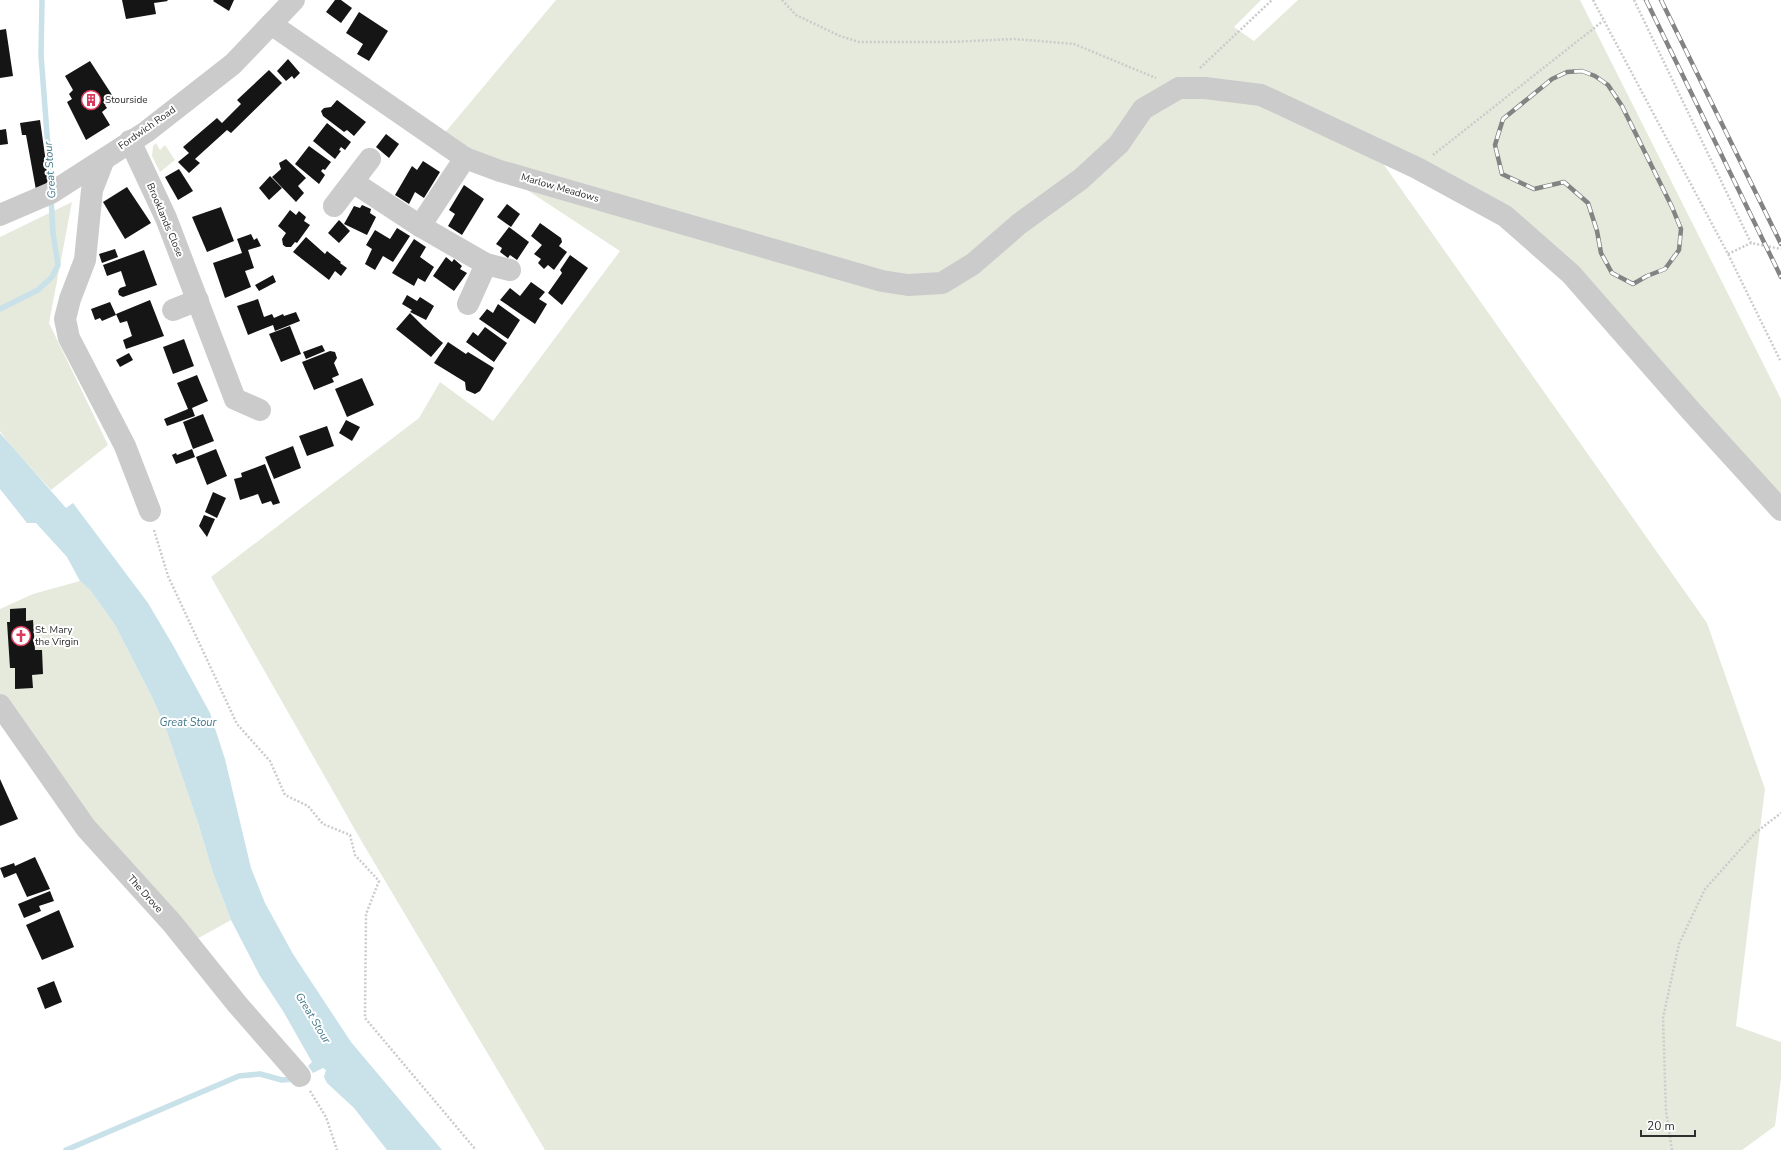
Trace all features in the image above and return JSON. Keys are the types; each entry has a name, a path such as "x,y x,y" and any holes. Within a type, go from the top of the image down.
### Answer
{"street":[{"name":"Fordwich Road","path":"0,215 51,193 146,132 233,64 294,0"},
{"name":"Marlow Meadows","path":"271,24 465,158 500,171 882,281 908,285 942,283 974,264 1019,224 1081,179 1119,144 1143,109 1179,88"},
{"path":"1179,88 1205,88 1261,95 1417,168 1505,216 1571,274 1691,412 1781,510"},
{"name":"Brooklands Close","path":"130,141 166,218 235,398 260,410"},
{"path":"420,226 465,158"},
{"path":"104,159 92,190 85,260 70,299 65,319 69,338 125,446 150,512"},
{"path":"334,206 370,159"},
{"path":"353,182 420,226 486,264 510,270"},
{"path":"468,304 486,264"},
{"path":"174,310 198,300"},
{"name":"The Drove","path":"0,705 86,828 172,923 238,1004 300,1076"}],"path":[{"path":"782,0 796,15 840,36 859,42 948,42 1015,39 1074,44 1179,88 1272,0"},
{"path":"1593,0 1728,254 1781,362"},
{"path":"1634,0 1751,243"},
{"path":"1417,168 1603,21"},
{"path":"1728,254 1751,243 1781,249"},
{"path":"150,512 155,538 168,576 237,724 270,761 285,795 308,806 323,824 350,836 355,855 379,880 366,914 365,1018 476,1150"},
{"path":"1672,1150 1666,1111 1663,1018 1679,944 1705,889 1755,833 1781,813"},
{"path":"300,1076 326,1117 337,1150"}],"shaded area":[{"path":"556,0 1261,0 1234,27 1254,41 1298,0 1580,0 1781,399 1781,496 1510,210 1382,162 1707,623 1765,789 1736,1026 1781,1042 1781,1078 1775,1126 1742,1150 545,1150 362,842 211,577 419,418 440,382 493,421 620,251 443,135"},
{"path":"156,143 160,150 165,145 175,160 160,172 152,156 153,146"},
{"path":"72,202 49,323 108,445 51,490 10,445 0,431 0,237"},
{"path":"80,581 90,590 115,625 152,697 166,729 198,823 213,873 231,920 195,940 98,829 0,700 0,609 33,594"}],"water":[{"name":"Great Stour","path":"0,433 66,508 73,503 148,603 210,713 225,759 251,868 265,903 293,954 351,1042 442,1150 387,1150 354,1108 327,1083 324,1077 326,1070 323,1068 313,1073 308,1066 312,1062 283,1011 260,976 231,920 213,873 198,823 166,729 152,697 115,625 90,590 80,581 67,557 36,523 27,523 0,489"}],"building":[{"path":"122,0 168,1 154,3 156,14 126,19"},
{"path":"234,0 229,11 213,1"},
{"path":"335,0 341,0 352,8 341,23 326,12"},
{"path":"359,12 388,31 369,61 357,54 363,44 346,33"},
{"path":"6,29 13,76 0,78 0,30"},
{"path":"288,59 300,73 294,79 292,76 286,81 277,71"},
{"name":"Stourside","path":"90,61 114,98 105,105 107,108 102,112 110,125 86,140 67,102 72,99 69,94 73,90 65,76"},
{"path":"269,70 282,83 231,133 227,130 195,159 200,163 189,173 178,162 189,153 183,147 217,118 222,123 241,104 237,100"},
{"path":"337,100 366,122 354,136 347,130 344,132 323,116 321,111 324,108 331,107"},
{"path":"40,120 49,184 36,190 26,135 22,135 20,123"},
{"path":"327,123 351,142 345,150 341,147 339,150 341,151 335,159 313,141"},
{"path":"6,129 8,144 0,145 0,130"},
{"path":"386,134 399,144 389,158 376,147"},
{"path":"309,146 331,162 325,170 323,169 321,171 325,175 319,184 295,164"},
{"path":"286,159 306,178 298,186 304,193 296,202 272,177 281,169 279,163"},
{"path":"423,161 440,172 424,198 415,192 409,204 395,195 412,166 417,170"},
{"path":"179,169 193,191 178,200 165,177"},
{"path":"270,176 282,188 269,200 259,188"},
{"path":"464,185 484,199 462,235 448,226 455,214 449,210"},
{"path":"127,187 151,223 125,239 103,202"},
{"path":"507,204 520,214 511,227 497,217"},
{"path":"362,205 371,209 370,213 376,217 367,235 344,224 354,206 360,208"},
{"path":"221,207 234,241 207,252 192,217"},
{"path":"290,210 296,215 299,211 306,217 304,221 310,225 297,243 295,242 291,247 286,247 283,245 282,239 286,233 278,226"},
{"path":"339,220 350,231 339,243 328,233"},
{"path":"540,223 561,238 562,242 559,246 567,252 554,270 548,265 544,269 538,263 541,259 534,254 542,245 531,236"},
{"path":"509,227 529,242 517,260 510,255 508,258 500,252 502,248 496,244"},
{"path":"397,228 410,236 393,262 383,256 375,270 365,264 372,249 366,245 375,230 390,239"},
{"path":"251,234 254,240 257,238 261,246 248,250 254,268 245,271 251,287 225,298 213,263 242,253 237,239"},
{"path":"306,237 325,254 327,251 347,268 341,276 335,271 329,280 293,252"},
{"path":"414,239 426,247 420,257 434,267 425,282 418,278 414,286 392,273"},
{"path":"115,249 118,257 102,263 99,254"},
{"path":"144,250 157,285 123,297 119,295 118,291 120,288 126,286 121,271 107,276 103,265"},
{"path":"570,255 588,268 562,305 548,293 562,273 560,270"},
{"path":"446,257 452,262 454,259 462,266 460,269 467,273 454,291 433,276"},
{"path":"273,275 276,282 259,291 255,285"},
{"path":"531,282 545,292 539,299 547,304 535,324 500,300 510,288 520,296"},
{"path":"407,295 417,301 420,297 434,306 426,320 410,312 412,310 402,304"},
{"path":"258,299 264,317 272,314 274,318 283,314 284,316 296,312 300,321 275,331 273,325 248,335 237,306"},
{"path":"150,300 164,336 126,349 123,340 132,336 127,321 120,323 116,314"},
{"path":"110,302 116,315 102,321 100,318 95,320 91,309"},
{"path":"498,304 520,320 508,339 479,319 487,309 493,313"},
{"path":"410,313 443,343 431,357 396,329"},
{"path":"290,326 301,354 281,362 269,334"},
{"path":"485,327 507,343 494,362 466,342 473,332 478,336"},
{"path":"184,339 194,366 173,374 163,347"},
{"path":"448,342 466,354 468,352 494,368 480,391 475,394 466,390 465,382 434,363"},
{"path":"322,345 325,351 306,359 303,352"},
{"path":"330,351 335,352 337,358 334,363 339,375 332,378 334,382 314,390 302,362"},
{"path":"129,353 133,360 120,367 116,360"},
{"path":"197,375 208,401 192,408 195,416 167,426 164,419 188,409 177,383"},
{"path":"362,378 374,405 347,417 335,389"},
{"path":"203,414 214,441 193,449 183,422"},
{"path":"346,420 360,427 352,441 339,433"},
{"path":"327,426 334,446 307,456 299,436"},
{"path":"293,446 301,468 274,479 265,457"},
{"path":"192,449 195,457 176,464 172,455 176,453 177,455"},
{"path":"216,449 227,476 207,485 196,457"},
{"path":"265,464 280,503 273,505 271,501 262,504 258,494 240,500 234,479 242,477 241,473"},
{"path":"213,492 226,498 217,518 205,512"},
{"path":"204,515 215,519 207,537 199,526"},
{"name":"St. Mary the Virgin","path":"26,608 26,621 33,620 35,650 42,650 43,674 32,675 33,688 15,689 15,668 10,668 7,622 10,622 10,609"},
{"path":"0,779 18,819 0,826"},
{"path":"35,857 50,889 27,897 16,873 4,878 0,868 14,863 15,866"},
{"path":"50,891 54,901 39,906 41,911 24,918 18,904"},
{"path":"59,910 74,947 42,960 26,925"},
{"path":"54,981 62,1002 45,1009 37,988"}],"waterway":[{"name":"Great Stour","path":"42,0 41,55 51,187"},
{"name":"Great Stour","path":"0,309 38,290 52,277 58,265 53,233 51,198"},
{"path":"66,1150 239,1076 260,1074 282,1080 295,1079"}],"railway":[{"path":"1646,0 1781,277"},
{"path":"1661,0 1781,244"},
{"path":"1582,71 1595,76 1608,85 1622,106 1672,207 1681,229 1679,250 1665,269 1647,276 1633,284 1612,273 1601,253 1597,231 1588,203 1564,182 1534,189 1502,174 1495,145 1503,119 1552,79 1567,72 1582,71"}],"place":[{"name":"Stourside","path":"91,100"},
{"name":"St. Mary the Virgin","path":"21,636"}]}
